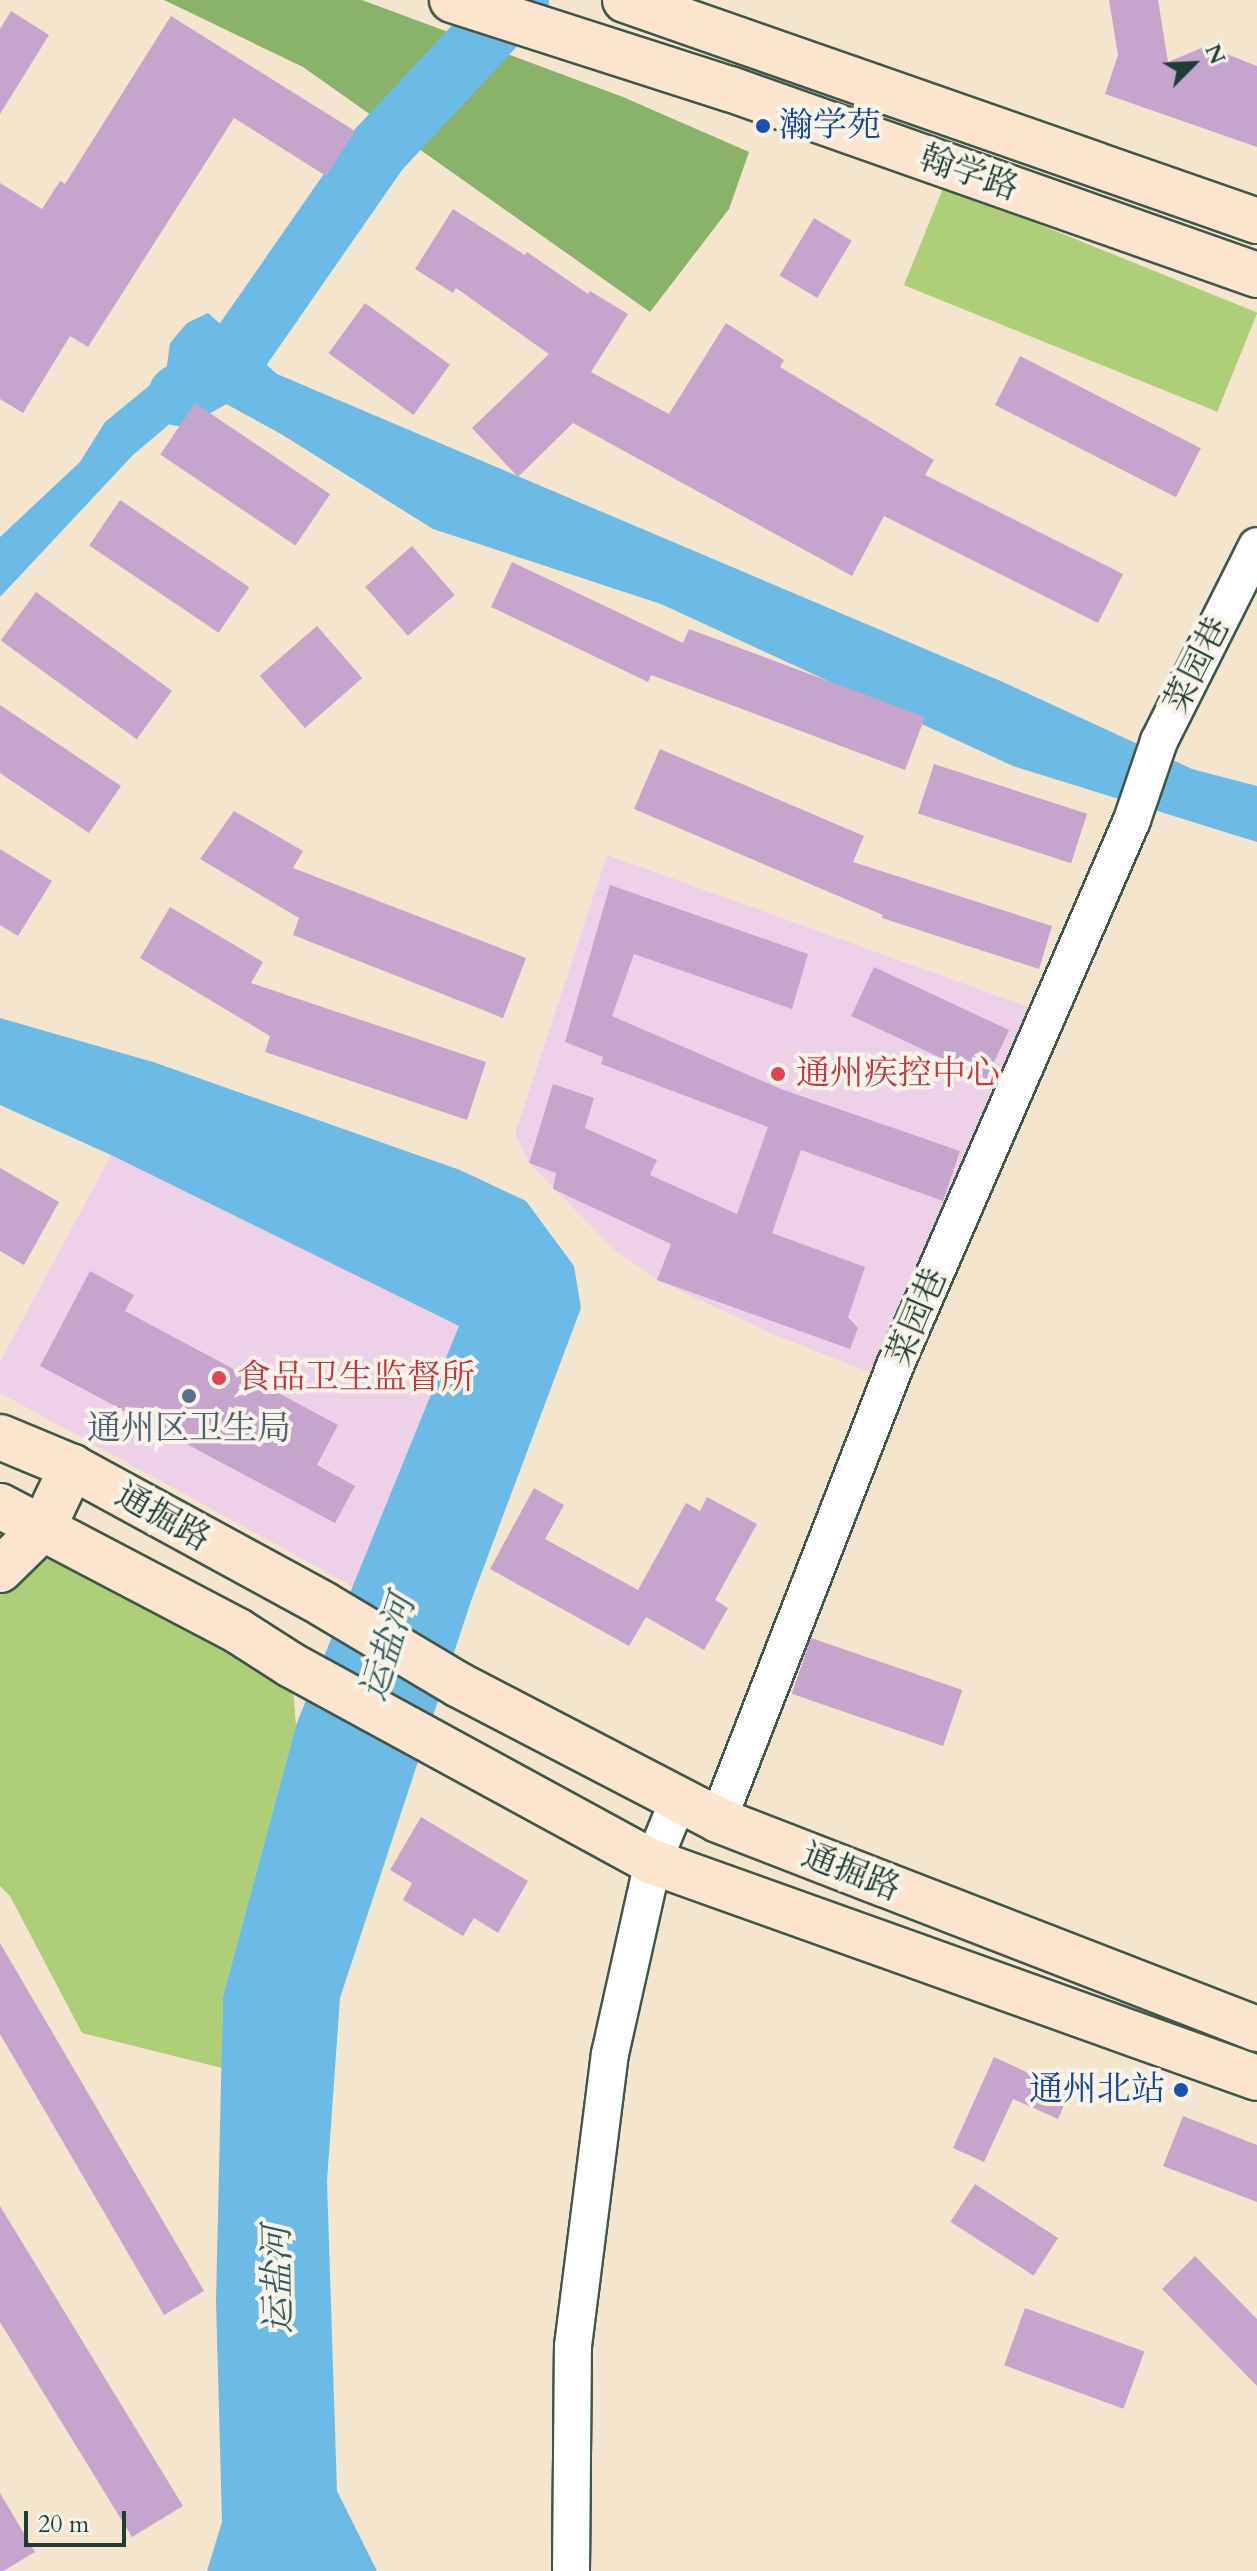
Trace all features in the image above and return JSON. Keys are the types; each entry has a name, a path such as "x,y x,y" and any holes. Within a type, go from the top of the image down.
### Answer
{"main road":[{"name":"翰学路","path":"625,0 1257,221"},
{"name":"翰学路","path":"471,6 730,89 1257,275"},
{"name":"通掘路","path":"3,1446 72,1467 323,1604 459,1685 718,1820 1257,2029"},
{"path":"0,1570 43,1528 72,1467"},
{"name":"通掘路","path":"0,1506 238,1631 291,1665 443,1744 653,1862 1257,2078"}],"street":[{"name":"菜园巷","path":"718,1820 894,1368 1132,820 1159,741 1257,546"},
{"path":"571,2564 573,2346 610,2054 653,1862 679,1799"}],"shaded area":[{"name":"通州疾控中心","path":"607,855 1048,1014 890,1380 775,1335 657,1280 615,1250 529,1163 515,1134"},
{"name":"食品卫生监督所","path":"111,1155 459,1326 354,1587 0,1393 0,1362"}],"green space":[{"path":"164,0 362,0 623,97 749,152 729,209 650,312 303,67"},
{"path":"944,186 1257,312 1217,412 904,285"},
{"path":"43,1528 291,1665 296,1725 223,1996 222,2068 82,2033 10,1896 0,1886 0,1570"}],"water":[{"path":"208,313 277,374 1003,682 1192,769 1257,786 1257,842 1013,766 661,604 433,529 281,434 206,393 133,455 0,597 0,537 80,462 105,422 166,372 170,343 187,323"},
{"name":"运盐河","path":"0,1018 153,1062 460,1170 526,1201 574,1266 581,1308 471,1601 340,1998 327,2181 337,2491 377,2571 207,2571 222,2522 216,2301 223,1996 296,1725 459,1326 111,1155 0,1105"}],"building":[{"path":"1109,0 1158,0 1168,62 1206,46 1257,66 1257,147 1105,94 1118,55"},
{"path":"11,11 49,35 0,114 0,29"},
{"path":"171,16 355,131 326,176 234,118 88,347 70,336 23,413 0,399 0,183 42,209 60,181 65,184"},
{"path":"453,209 525,255 527,252 588,294 590,291 628,314 591,372 669,414 726,323 784,360 780,367 934,460 925,475 1123,574 1098,623 884,516 852,576 573,423 518,477 472,428 549,354 456,288 453,293 415,269"},
{"path":"814,218 852,241 817,298 779,275"},
{"path":"365,303 450,365 414,415 329,353"},
{"path":"1020,356 1201,448 1176,497 995,405"},
{"path":"195,403 330,494 295,546 160,454"},
{"path":"120,500 249,587 219,633 89,546"},
{"path":"412,546 455,595 408,636 365,587"},
{"path":"512,562 683,643 689,629 925,717 905,770 651,675 648,682 491,607"},
{"path":"36,592 172,691 137,739 1,641"},
{"path":"317,626 362,678 305,728 260,676"},
{"path":"0,705 121,786 89,833 0,773"},
{"path":"660,749 864,836 853,862 1052,926 1039,969 882,918 883,915 634,809"},
{"path":"934,764 1087,814 1071,863 918,813"},
{"path":"234,811 303,851 293,868 526,958 503,1018 293,935 299,918 200,859"},
{"path":"0,849 52,881 18,936 0,925"},
{"path":"610,885 808,954 792,1009 634,954 612,1016 781,1089 960,1151 943,1201 801,1150 772,1233 865,1267 848,1317 858,1328 850,1349 657,1280 671,1244 553,1189 556,1173 529,1163 553,1084 594,1098 585,1128 657,1160 650,1175 737,1214 768,1127 601,1064 603,1057 565,1042"},
{"path":"170,907 263,962 251,983 486,1062 467,1120 265,1052 270,1036 140,958"},
{"path":"874,967 1009,1030 986,1079 851,1016"},
{"path":"0,1168 59,1202 24,1265 0,1251"},
{"name":"通州区卫生局","path":"90,1271 134,1295 125,1311 338,1425 317,1465 355,1486 335,1523 40,1366"},
{"path":"534,1488 564,1505 545,1539 638,1590 686,1503 700,1511 707,1497 757,1524 715,1600 728,1608 704,1650 646,1617 629,1646 490,1569"},
{"path":"811,1638 962,1690 943,1746 792,1694"},
{"path":"421,1817 528,1881 498,1933 474,1918 463,1936 403,1900 412,1883 390,1870"},
{"path":"0,1943 204,2291 164,2315 0,2034"},
{"path":"994,2057 1070,2092 1058,2119 1013,2099 984,2162 953,2148"},
{"path":"1183,2116 1257,2145 1257,2202 1163,2166"},
{"path":"975,2184 1058,2238 1034,2276 950,2222"},
{"path":"0,2206 183,2506 132,2537 0,2322"},
{"path":"1195,2256 1257,2319 1257,2386 1162,2289"},
{"path":"1025,2308 1144,2351 1123,2409 1004,2365"},
{"path":"0,2493 35,2552 3,2571 0,2571"}],"waterway":[{"path":"179,395 226,369 379,149 518,0"}],"place":[{"name":"瀚学苑","path":"763,126"},
{"name":"通州疾控中心","path":"778,1074"},
{"name":"食品卫生监督所","path":"219,1378"},
{"name":"通州区卫生局","path":"189,1396"},
{"name":"通州北站","path":"1181,2090"}]}
